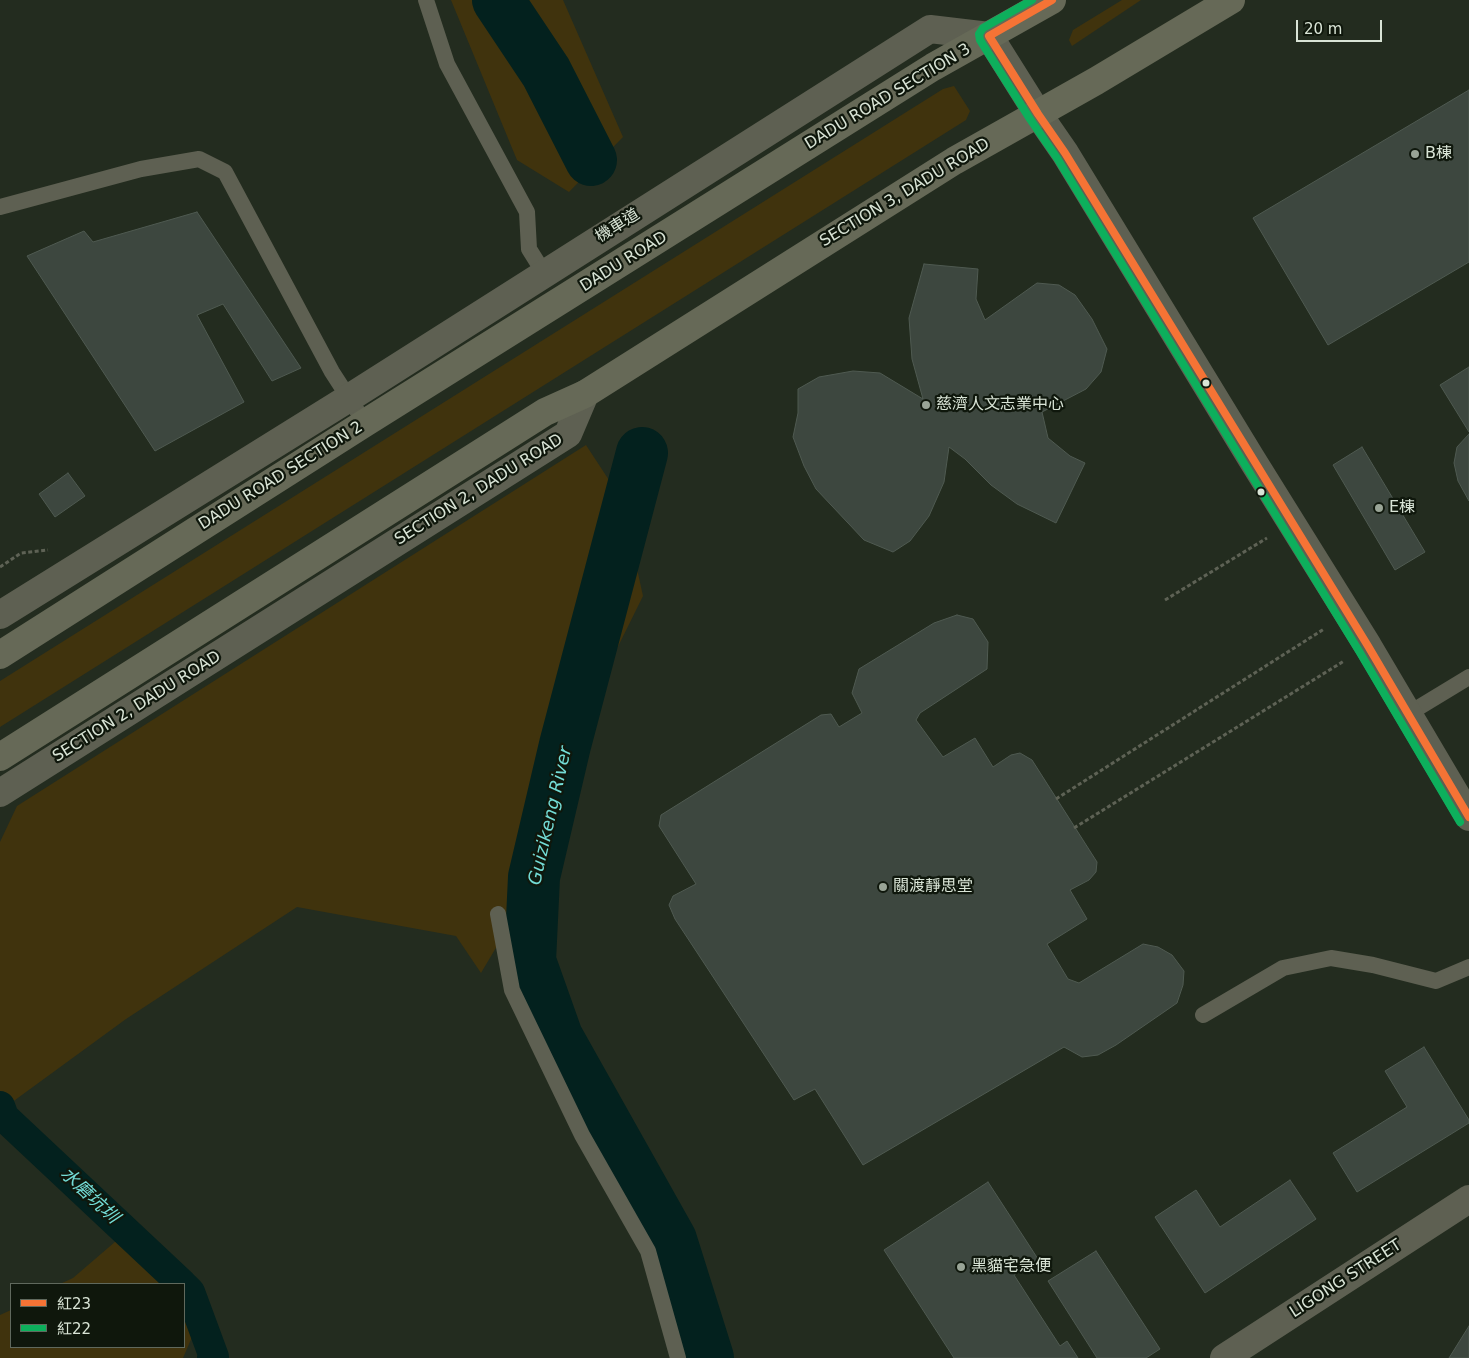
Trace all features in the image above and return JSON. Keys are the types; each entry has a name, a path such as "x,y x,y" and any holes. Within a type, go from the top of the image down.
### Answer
{"main road":[{"path":"989,36 1052,0"},
{"name":"SECTION 3, DADU ROAD","path":"585,394 954,161 1096,81 1231,0"},
{"name":"DADU ROAD SECTION 3","path":"683,224 933,67 989,36"},
{"name":"DADU ROAD","path":"564,299 683,224"},
{"name":"DADU ROAD SECTION 2","path":"0,655 564,299"},
{"name":"SECTION 2, DADU ROAD","path":"0,757 545,412 585,394"}],"street":[{"name":"DADU ROAD SECTION 3","path":"672,192 930,29 989,36"},
{"path":"989,36 1065,153 1368,646 1469,817"},
{"name":"機車道","path":"554,267 672,192"},
{"name":"DADU ROAD SECTION 2","path":"0,615 349,398 554,267"},
{"name":"SECTION 2, DADU ROAD","path":"0,794 568,434 585,394"},
{"name":"LIGONG STREET","path":"1224,1358 1469,1199"}],"lane":[{"path":"426,0 447,64 527,212 529,248 554,267"},
{"path":"0,207 141,169 199,159 225,172 328,363 365,423"},
{"path":"1408,714 1469,677"},
{"path":"498,914 512,990 582,1135 648,1251 678,1358"},
{"path":"1203,1016 1283,968 1331,958 1436,981 1469,967"}],"path":[{"path":"1165,600 1291,523"},
{"path":"1056,799 1348,614"},
{"path":"1074,828 1368,646"}],"shaded area":[{"path":"451,0 563,0 623,137 569,192 517,160"},
{"path":"1122,0 1141,0 1072,46 1069,40 1073,30"},
{"path":"954,86 970,111 966,120 0,727 0,681 943,89"},
{"path":"586,445 622,500 643,596 597,689 532,795 510,924 481,973 456,936 297,907 126,1019 0,1111 0,842 17,806"},
{"path":"137,1223 207,1302 183,1358 0,1358 0,1315 10,1310 10,1348 185,1348 185,1283 62,1283 73,1278"}],"building":[{"name":"B棟","path":"1469,90 1469,262 1328,345 1253,218"},
{"path":"197,212 301,368 272,381 223,304 197,315 244,402 155,451 27,256 84,231 93,242"},
{"name":"慈濟人文志業中心","path":"924,264 978,269 976,299 985,320 1037,283 1059,285 1075,295 1092,319 1107,349 1101,372 1086,389 1042,412 1048,438 1070,456 1085,463 1056,523 1017,504 991,485 965,459 949,447 944,482 929,516 910,541 893,552 864,540 816,489 804,466 793,437 798,413 798,389 819,377 853,371 880,373 923,399 912,359 909,318"},
{"path":"1469,367 1469,432 1440,385"},
{"path":"1469,434 1469,501 1458,481 1454,463 1457,447"},
{"name":"E棟","path":"1362,447 1425,552 1395,570 1333,465"},
{"path":"68,473 85,496 55,517 39,494"},
{"name":"關渡靜思堂","path":"957,615 973,619 988,642 987,669 920,713 916,720 943,757 975,738 993,767 1011,755 1020,753 1032,760 1097,862 1096,872 1089,880 1070,890 1087,919 1047,944 1068,979 1079,983 1143,944 1158,947 1172,955 1184,971 1183,985 1177,1003 1116,1045 1098,1055 1082,1057 1064,1047 863,1165 815,1089 794,1100 675,919 669,905 673,896 696,884 659,826 661,815 821,715 831,714 839,727 862,713 852,693 859,669 934,623"},
{"path":"1424,1047 1469,1120 1469,1123 1357,1192 1333,1153 1407,1107 1385,1071"},
{"path":"1290,1180 1316,1219 1205,1293 1155,1217 1196,1190 1220,1227"},
{"name":"黑貓宅急便","path":"988,1182 1038,1259 1014,1275 1060,1346 1067,1341 1078,1358 954,1358 884,1250"},
{"path":"1096,1251 1160,1349 1146,1358 1097,1358 1048,1281"},
{"path":"1469,1326 1469,1358 1449,1358"}],"waterway":[{"name":"Guizikeng River","path":"498,0 546,72 591,160"},
{"name":"Guizikeng River","path":"642,453 565,745 534,877 530,961 557,1037 671,1240 708,1358"},
{"name":"水磨坑圳","path":"0,1106 4,1117 181,1283"},
{"name":"水磨坑圳","path":"0,1122 4,1117"},
{"name":"水磨坑圳","path":"185,1287 190,1292 214,1357 212,1358"}],"transit line":[{"name":"紅22","path":"1032,0 983,28 979,34 980,40 1057,158 1359,651 1460,822"},
{"name":"紅23","path":"1052,0 989,36 1065,153 1368,646 1469,817"}],"place":[{"name":"B棟","path":"1415,154"},
{"name":"慈濟人文志業中心","path":"926,405"},
{"name":"E棟","path":"1379,508"},
{"name":"關渡靜思堂","path":"883,887"},
{"name":"黑貓宅急便","path":"961,1267"}]}
